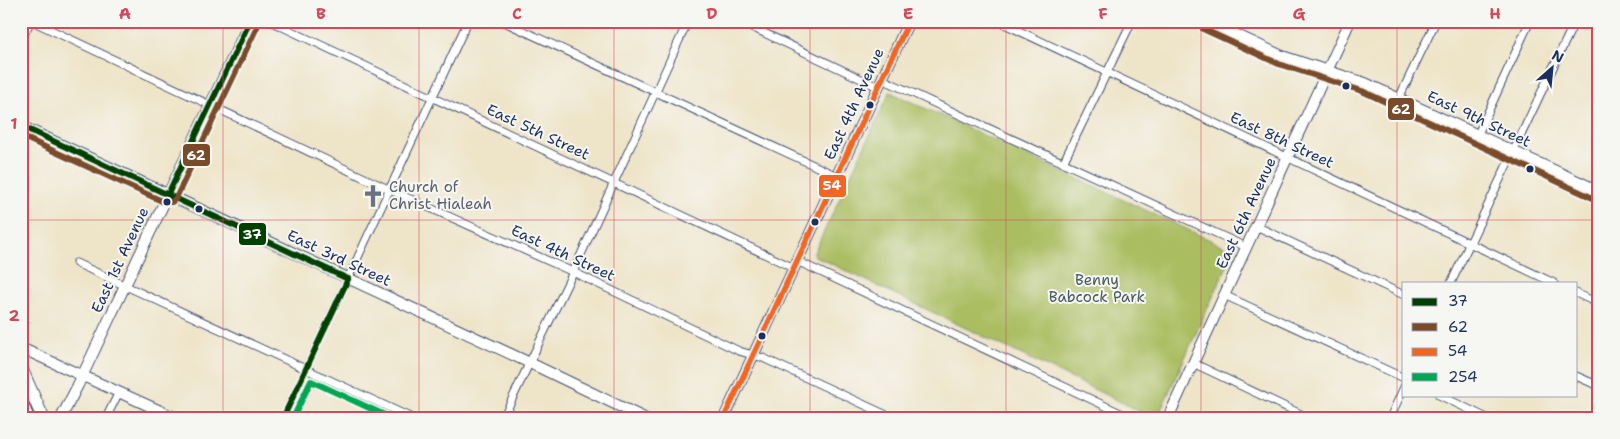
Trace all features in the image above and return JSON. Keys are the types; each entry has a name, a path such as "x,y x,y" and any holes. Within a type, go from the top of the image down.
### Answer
{"highway":[{"path":"21,368 43,418"},
{"path":"21,403 28,418"}],"street":[{"path":"21,37 30,21"},
{"name":"East 4th Street","path":"30,21 390,190 573,272 739,351 763,358 893,418"},
{"name":"East 1st Avenue","path":"61,418 83,376 250,21"},
{"name":"East 5th Street","path":"270,21 614,183 1131,418"},
{"path":"283,418 468,21"},
{"path":"502,21 837,176"},
{"path":"503,418 573,272 688,21"},
{"path":"739,21 1063,163 1246,247"},
{"name":"East 4th Avenue","path":"724,418 909,21"},
{"name":"East 8th Street","path":"998,21 1552,282"},
{"path":"1063,163 1132,21"},
{"name":"East 9th Street","path":"1207,21 1282,56 1365,83 1599,191"},
{"name":"East 6th Avenue","path":"1168,418 1350,21"},
{"path":"1399,98 1436,21"},
{"path":"1478,134 1530,21"},
{"path":"1452,282 1575,21"},
{"name":"East 3rd Street","path":"21,126 644,418"},
{"path":"1256,226 1402,294"},
{"path":"76,263 412,418"},
{"path":"1578,294 1599,304"},
{"path":"1224,295 1402,377"},
{"path":"21,348 176,418"},
{"path":"1193,364 1309,418"},
{"path":"1578,377 1599,386"},
{"path":"1390,418 1402,391"},
{"path":"106,418 119,392"},
{"path":"1442,396 1487,418"}],"green space":[{"name":"Benny Babcock Park","path":"890,92 1234,251 1157,418 813,255"}],"transit line":[{"name":"37","path":"168,194 250,21"},
{"name":"54","path":"724,418 909,21"},
{"name":"62","path":"21,136 164,202 172,202 176,198 258,25"},
{"name":"62","path":"1203,29 1279,64 1362,91 1595,199"},
{"name":"37","path":"21,126 348,279"},
{"name":"37","path":"283,418 348,279"},
{"name":"254","path":"293,418 311,381 391,418"}],"place":[{"name":"Church of Christ Hialeah","path":"373,196"}]}
